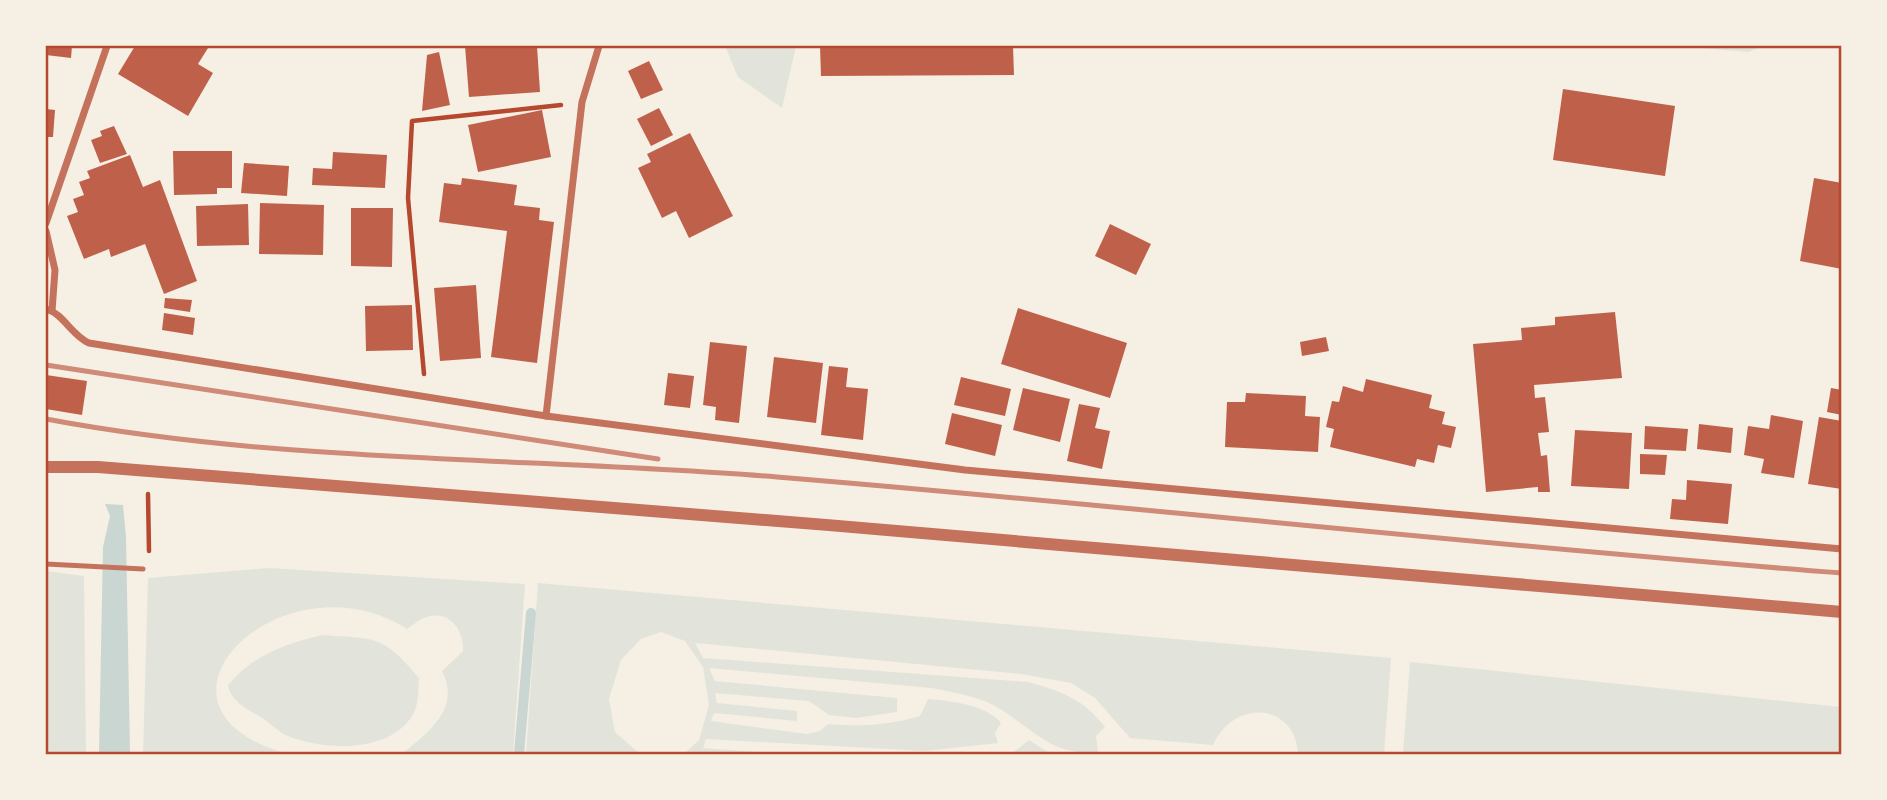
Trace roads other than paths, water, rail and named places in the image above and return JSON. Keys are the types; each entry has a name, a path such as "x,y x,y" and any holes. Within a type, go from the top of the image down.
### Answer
{"street":[{"path":"46,223 107,46"},
{"path":"546,416 582,102 600,46"},
{"path":"46,230 55,270 49,310 72,332 89,343 546,416 965,470 1842,549"},
{"path":"46,467 98,467 596,505 1124,548 1842,612"}],"lane":[{"path":"46,564 143,569"}],"waterway":[{"path":"519,754 531,613"}],"railway":[{"path":"46,365 658,459"},
{"path":"46,419 136,434 319,452 777,477 1842,573"}]}
